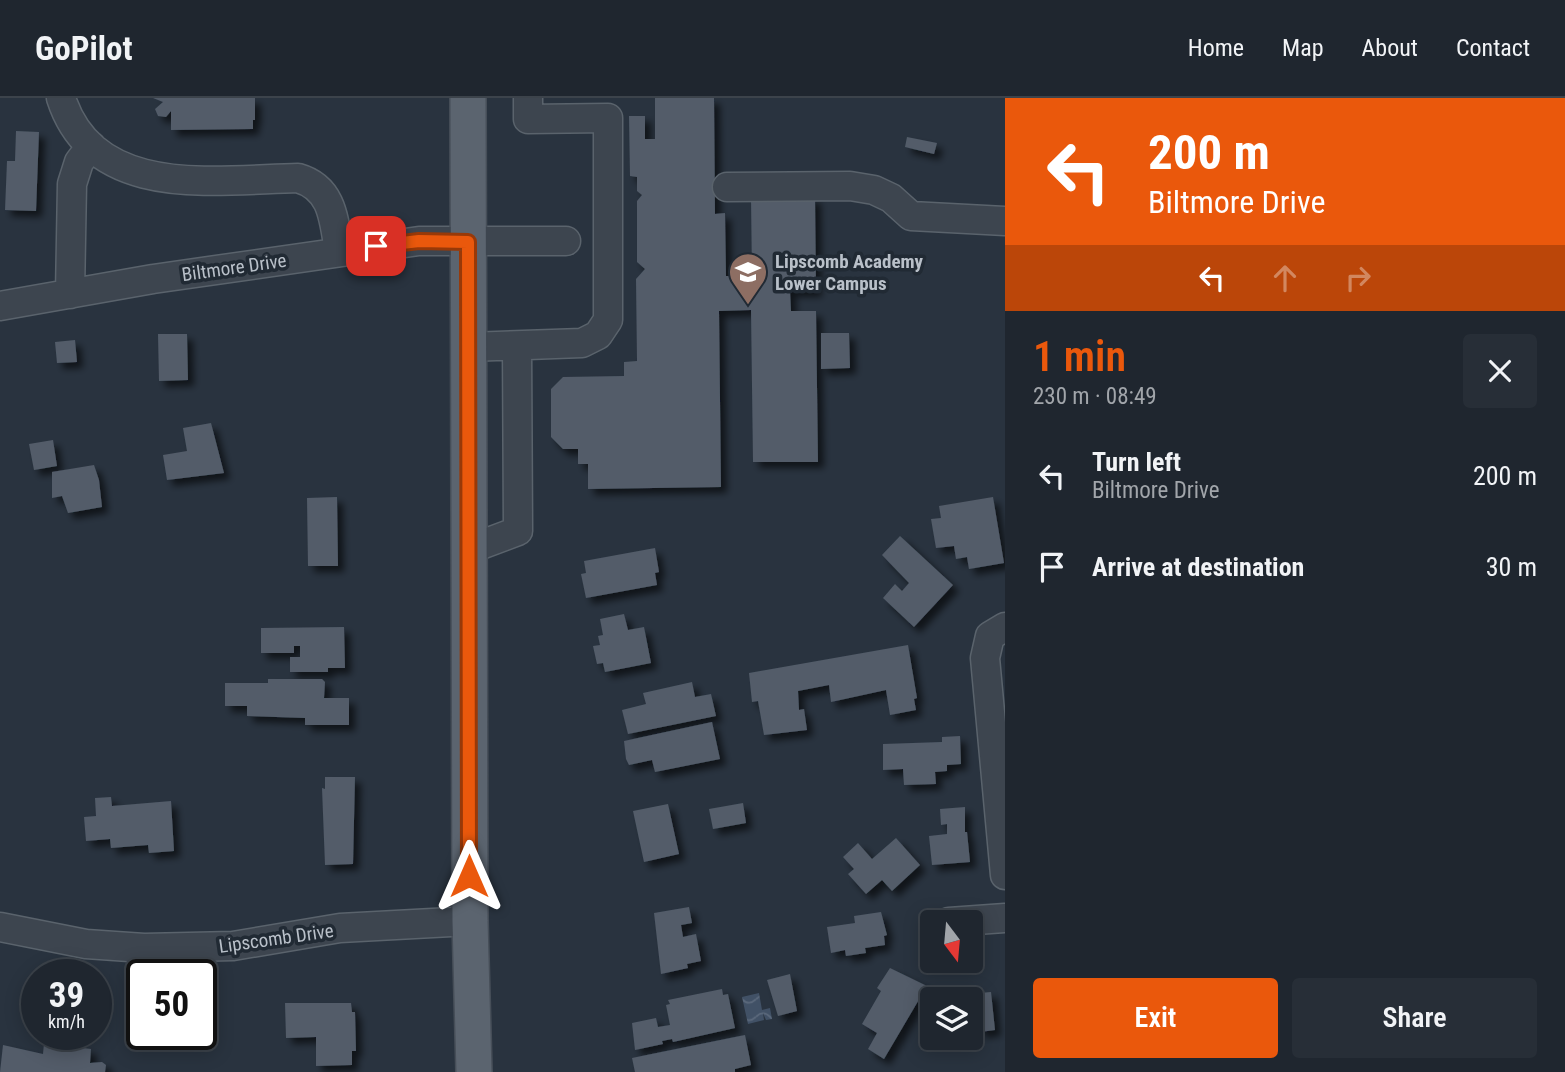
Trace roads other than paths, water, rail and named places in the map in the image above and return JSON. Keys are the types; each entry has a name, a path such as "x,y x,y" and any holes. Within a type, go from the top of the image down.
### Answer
{"main road":[{"path":"468,98 470,921 474,1072"}],"street":[{"path":"61,98 76,129 91,146 118,166 155,177 177,180 298,178 310,182 328,202 339,252"},
{"path":"469,347 582,343 598,335 608,320 608,108 528,119 528,98"},
{"path":"69,294 72,184 79,162 91,146"},
{"path":"727,187 850,186 874,190 891,198 911,216 1005,221"},
{"name":"Biltmore Drive","path":"0,306 419,241 566,241"},
{"path":"471,550 518,531 517,346"},
{"path":"1005,627 990,636 985,658 1005,875"},
{"path":"984,920 1005,918"},
{"name":"Lipscomb Drive","path":"0,927 77,943 144,948 233,946 340,929 470,921"}],"water":[{"path":"759,993 762,1010 770,1008 772,1019 766,1020 763,1013 764,1020 748,1024 742,997"}],"place":[{"name":"Lipscomb Academy Lower Campus","path":"748,306"}]}
